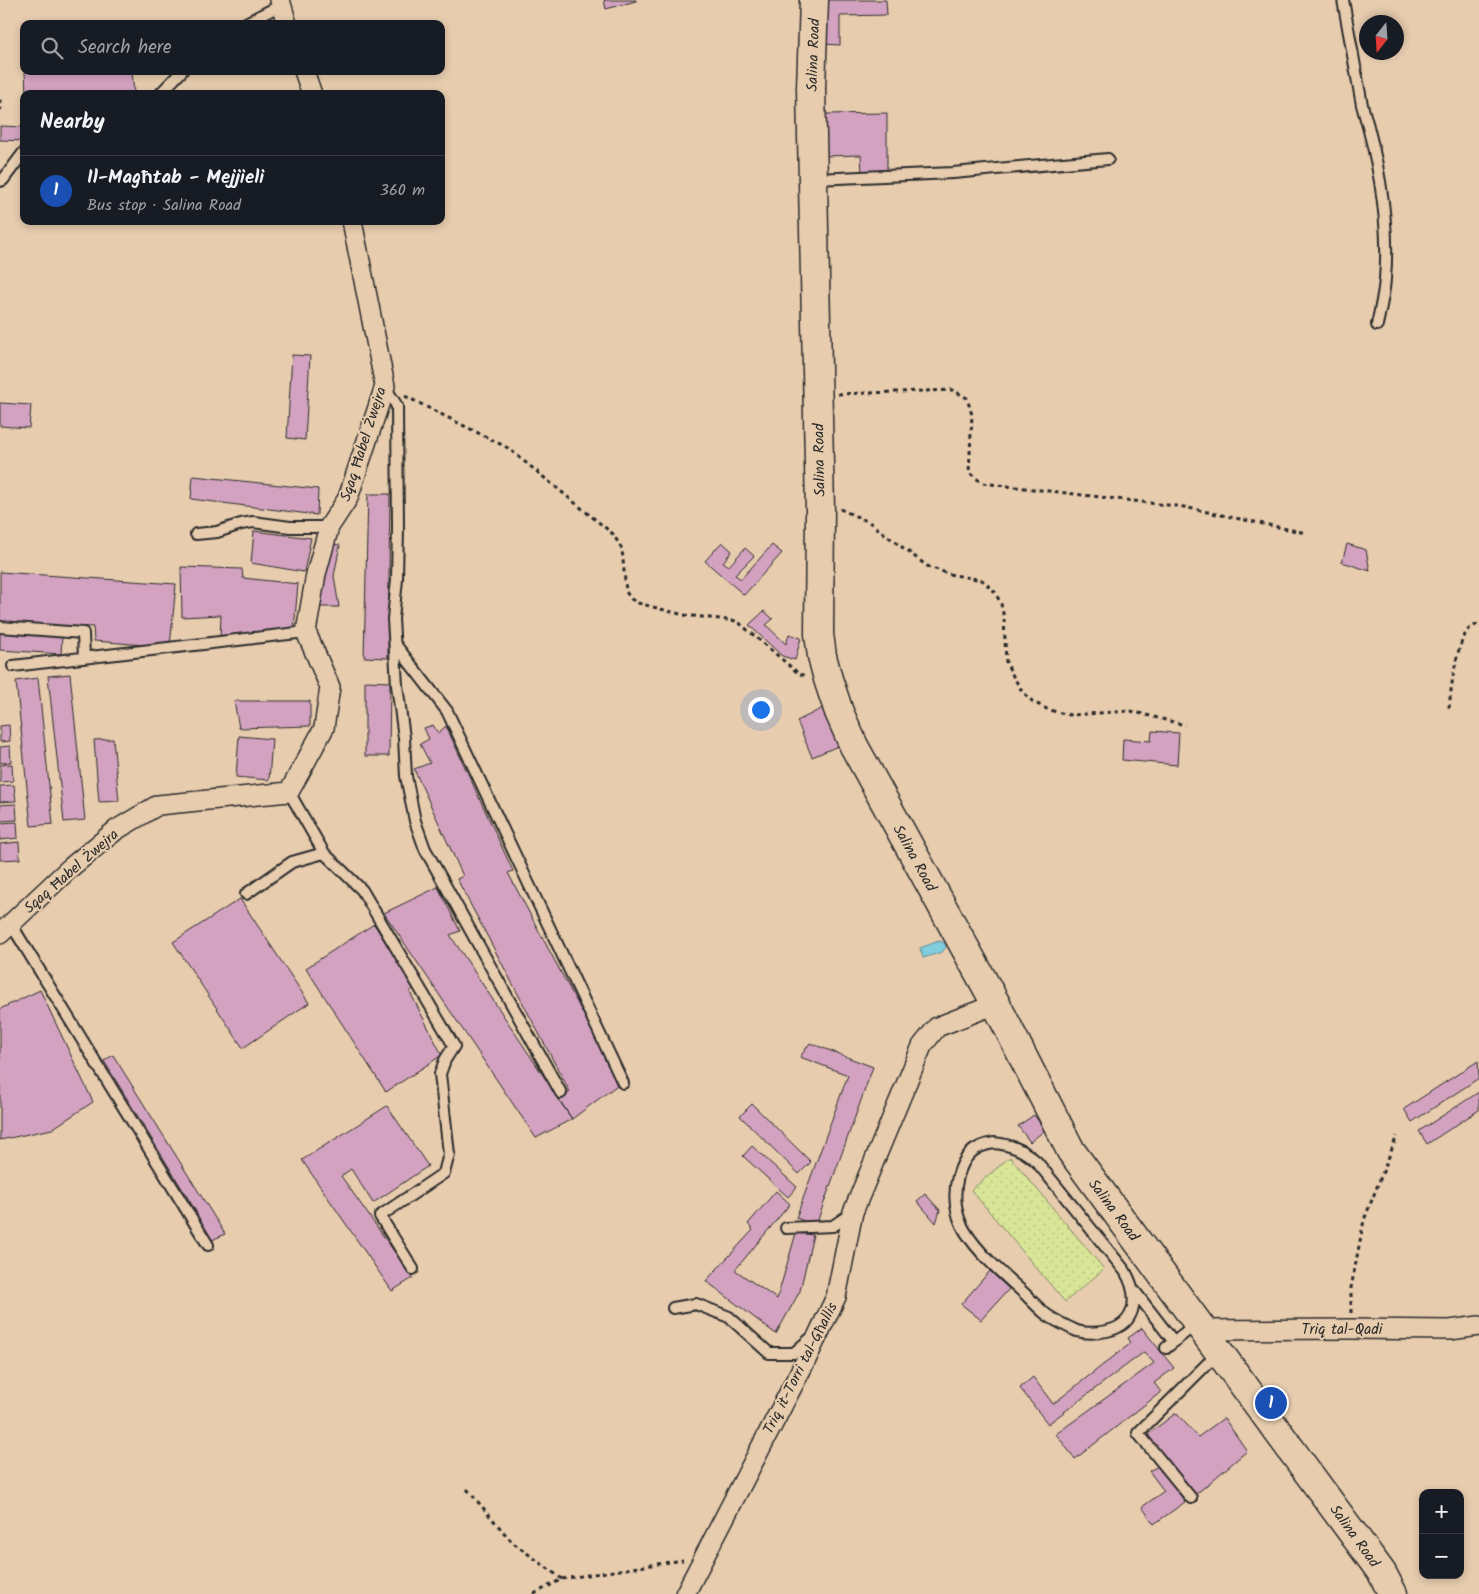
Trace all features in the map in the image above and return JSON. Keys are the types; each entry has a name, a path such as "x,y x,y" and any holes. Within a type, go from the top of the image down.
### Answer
{"main road":[{"name":"Salina Road","path":"814,0 811,88 820,510 819,634 822,656 839,712 854,746 996,1004 1071,1151 1382,1572 1393,1594"}],"street":[{"path":"281,3 286,20"},
{"path":"305,75 311,90"},
{"name":"Sqaq Ħabel Żwejra","path":"306,632 316,574 329,527 348,498 384,386 353,225"},
{"path":"289,792 324,728 330,687 306,632"},
{"name":"Sqaq Ħabel Żwejra","path":"5,929 70,868 116,830 158,805 289,792"},
{"name":"Triq it-Torri tal-Għallis","path":"685,1594 805,1362 836,1297 853,1212 922,1046 937,1027 996,1004"},
{"name":"Triq tal-Qadi","path":"1207,1335 1350,1329 1450,1330 1479,1326"}],"lane":[{"path":"1343,0 1362,105 1384,202 1385,282 1377,325"},
{"path":"251,20 281,3"},
{"path":"164,90 178,75"},
{"path":"0,181 3,180 20,157"},
{"path":"813,180 953,173 1108,159"},
{"path":"384,386 397,406 398,528 394,619 395,644 406,776 414,821 425,849 562,1093"},
{"path":"196,534 218,532 241,524 254,522 290,528 329,527"},
{"path":"0,627 83,633 84,658"},
{"path":"13,666 306,632"},
{"path":"395,644 448,711 623,1083"},
{"path":"289,792 324,853 362,890 454,1046 445,1060 440,1074 449,1154 444,1173 380,1216 413,1269"},
{"path":"246,894 292,862 324,853"},
{"path":"5,929 208,1245"},
{"path":"1133,1288 1133,1305 1129,1319 1123,1326 1113,1330 1091,1334 1078,1331 1047,1315 983,1254 965,1231 958,1214 955,1192 961,1167 966,1158 978,1146 994,1143 1012,1146 1029,1155 1037,1162 1125,1271 1133,1288 1170,1345 1207,1335"},
{"path":"786,1228 833,1226 853,1212"},
{"path":"673,1308 696,1304 729,1317 768,1353 794,1353 820,1331"},
{"path":"1191,1498 1138,1433 1207,1335"}],"path":[{"path":"0,100 2,106 0,110"},
{"path":"384,386 508,448 613,534 622,549 626,592 638,603 684,615 737,622 798,674 815,680 828,679"},
{"path":"817,394 952,390 967,398 972,415 969,472 982,483 1184,508 1306,533"},
{"path":"820,510 840,508 869,522 927,566 949,574 982,580 995,592 1001,604 1004,618 1006,662 1012,676 1022,691 1033,702 1049,710 1070,715 1131,711 1185,726"},
{"path":"1448,708 1454,671 1462,640 1470,628 1479,623"},
{"path":"1350,1329 1351,1288 1364,1220 1397,1136"},
{"path":"467,1489 512,1542 562,1580"},
{"path":"534,1594 562,1580 704,1557"}],"green space":[{"path":"1010,1157 1104,1269 1065,1302 971,1190"}],"water":[{"path":"939,941 945,943 946,947 942,952 923,958 920,948"}],"building":[{"path":"604,0 636,0 636,1 606,9"},
{"path":"824,0 886,0 887,15 840,16 840,45 823,44"},
{"path":"25,75 132,75 134,90 26,90"},
{"path":"887,113 887,173 862,174 861,155 823,156 825,114"},
{"path":"0,126 20,127 20,141 0,140"},
{"path":"292,355 310,356 305,440 287,438"},
{"path":"0,403 31,405 29,428 0,426"},
{"path":"193,476 318,489 317,515 191,499"},
{"path":"368,494 390,494 388,658 364,657"},
{"path":"254,531 311,538 304,572 251,563"},
{"path":"722,542 732,551 723,562 729,566 745,548 754,556 735,575 741,579 772,545 782,553 744,595 705,561"},
{"path":"329,544 340,545 334,576 339,607 319,607"},
{"path":"1347,544 1366,550 1370,571 1342,562"},
{"path":"181,567 242,569 243,578 298,584 294,629 220,637 221,615 182,617"},
{"path":"0,572 176,584 170,647 94,641 93,627 0,623"},
{"path":"764,611 773,619 766,625 786,644 789,634 801,638 795,660 782,656 749,625"},
{"path":"0,632 62,637 61,654 0,650"},
{"path":"70,674 85,820 64,822 48,676"},
{"path":"38,678 53,824 31,826 16,681"},
{"path":"365,681 390,682 389,756 365,756"},
{"path":"234,701 310,701 310,726 239,728"},
{"path":"823,708 838,746 812,757 797,721"},
{"path":"9,725 10,741 0,742 0,726"},
{"path":"433,725 438,733 446,726 513,871 508,873 620,1083 572,1119 558,1099 570,1092 457,879 463,876 414,769 430,763 420,744 429,739 424,728"},
{"path":"1152,731 1179,733 1177,765 1122,760 1123,739 1151,741"},
{"path":"239,736 272,739 269,780 236,777"},
{"path":"113,739 119,801 99,802 94,740"},
{"path":"10,746 11,762 0,763 0,747"},
{"path":"12,764 13,781 0,782 0,765"},
{"path":"14,785 16,801 0,802 0,786"},
{"path":"16,804 17,820 0,821 0,805"},
{"path":"17,822 18,838 0,840 0,823"},
{"path":"19,842 20,859 0,860 0,844"},
{"path":"438,887 460,931 450,935 572,1119 536,1138 384,913"},
{"path":"240,899 309,1003 243,1048 173,942"},
{"path":"374,924 414,988 410,992 442,1055 386,1092 306,968"},
{"path":"40,990 93,1102 52,1129 0,1140 0,1009"},
{"path":"810,1043 873,1067 816,1225 796,1218 848,1075 800,1057"},
{"path":"113,1055 225,1234 210,1241 193,1215 197,1213 104,1061"},
{"path":"1478,1061 1479,1078 1412,1122 1404,1109"},
{"path":"1479,1092 1479,1110 1427,1144 1419,1131"},
{"path":"752,1104 811,1162 799,1174 740,1116"},
{"path":"387,1106 428,1166 373,1203 351,1169 341,1176 413,1278 392,1291 302,1160"},
{"path":"1034,1115 1045,1130 1030,1142 1018,1126"},
{"path":"752,1146 797,1187 788,1197 743,1156"},
{"path":"776,1191 790,1204 735,1270 777,1299 796,1233 813,1235 800,1291 776,1334 706,1281 753,1230 748,1224"},
{"path":"925,1194 940,1210 936,1223 917,1201"},
{"path":"990,1271 1009,1289 981,1320 961,1304"},
{"path":"1142,1328 1174,1368 1154,1383 1161,1392 1075,1459 1056,1434 1154,1363 1144,1352 1048,1424 1020,1388 1033,1377 1053,1404 1131,1343 1128,1338"},
{"path":"1176,1413 1198,1437 1224,1418 1247,1451 1195,1495 1147,1435"},
{"path":"1160,1465 1185,1502 1154,1524 1142,1507 1164,1491 1149,1471"}],"place":[{"name":"Il-Magħtab - Mejjieli","path":"1271,1403"}]}
